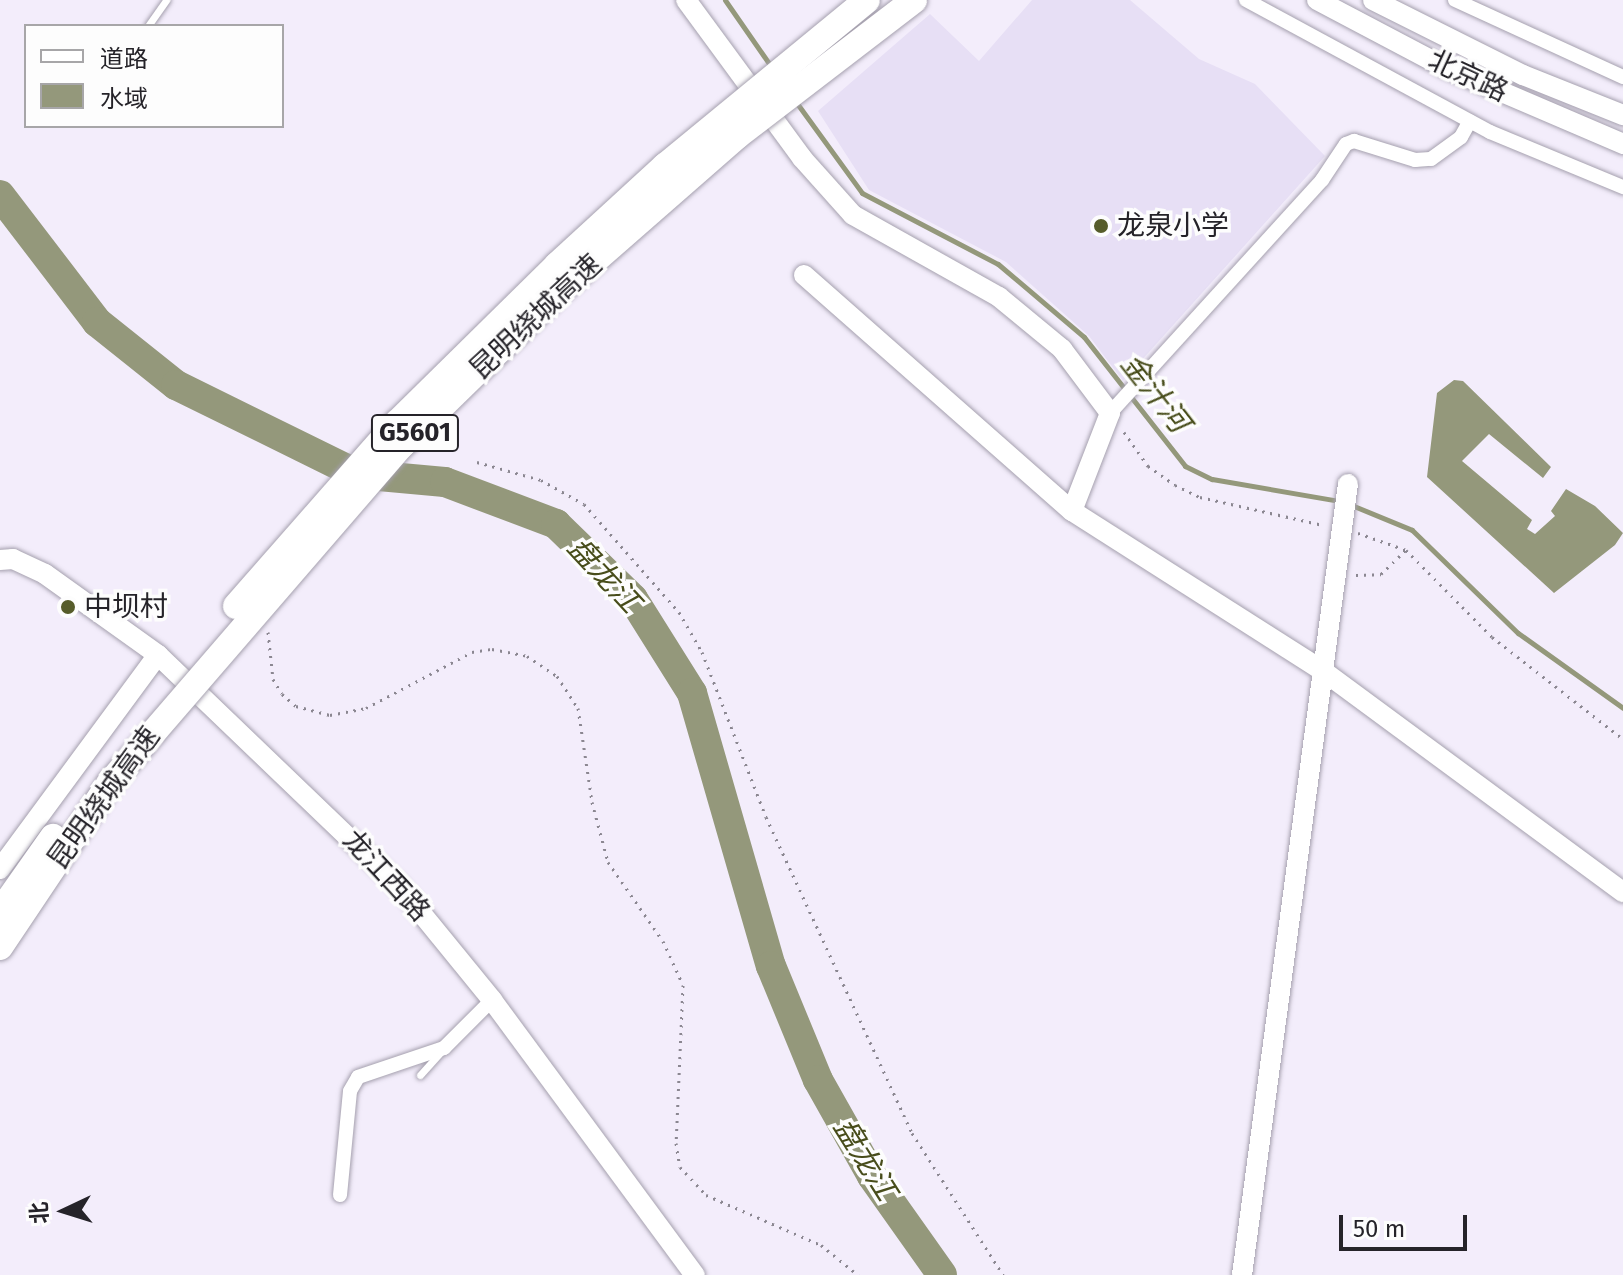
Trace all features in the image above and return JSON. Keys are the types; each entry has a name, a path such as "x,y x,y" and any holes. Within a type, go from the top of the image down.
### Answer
{"highway":[{"name":"昆明绕城高速","path":"0,912 158,700 397,423 665,166 867,0"},
{"name":"昆明绕城高速","path":"0,947 109,784 402,445 560,291 737,136 914,0"}],"street":[{"path":"686,0 802,158 853,215 999,297 1062,349 1110,413"},
{"path":"1246,0 1470,121 1623,187"},
{"name":"北京路","path":"1317,0 1446,68 1623,144"},
{"name":"北京路","path":"1373,0 1523,75 1623,115"},
{"path":"1455,0 1623,77"},
{"path":"1072,511 1110,413 1132,387 1147,377 1322,180 1346,144 1354,141 1415,160 1431,159 1453,145 1470,121"},
{"path":"804,275 1072,511 1323,671 1623,892"},
{"path":"1242,1275 1348,484"},
{"name":"龙江西路","path":"0,560 13,559 45,574 158,655 400,887 492,1000 695,1275"},
{"path":"0,869 158,655"},
{"path":"340,1195 350,1091 358,1077 444,1048 492,1000"}],"lane":[{"path":"149,24 166,0"},
{"path":"420,1075 444,1048"}],"path":[{"path":"1110,413 1148,466 1175,485 1200,497 1343,527 1406,550 1492,637 1623,739"},
{"path":"477,462 541,480 584,504 679,612 702,652 766,817 898,1106 1003,1275"},
{"path":"1336,576 1381,574 1406,550"},
{"path":"268,625 273,679 282,694 313,712 330,715 366,708 442,665 492,649 527,656 557,676 578,708 592,802 608,862 663,941 683,985 676,1128 680,1167 706,1195 821,1245 858,1275"}],"shaded area":[{"name":"龙泉小学","path":"1032,0 1130,0 1199,59 1255,84 1325,156 1123,381 1089,336 1006,262 869,190 818,111 930,14 979,61"}],"water":[{"path":"1454,380 1463,381 1551,467 1543,478 1489,434 1462,461 1532,520 1527,529 1535,534 1555,516 1551,511 1566,489 1595,506 1623,533 1615,545 1554,593 1427,477 1437,393"}],"waterway":[{"name":"金汁河","path":"725,0 772,68"},
{"name":"金汁河","path":"796,102 862,193 998,264 1084,337 1185,466 1212,479 1340,501"},
{"name":"盘龙江","path":"0,195 97,322 176,385 357,474 445,482 556,524 633,599 692,693 771,966 818,1080 872,1176 942,1275"},
{"name":"金汁河","path":"1349,504 1412,530 1518,633 1623,708"}],"place":[{"name":"龙泉小学","path":"1101,226"},
{"name":"中坝村","path":"68,607"}]}
